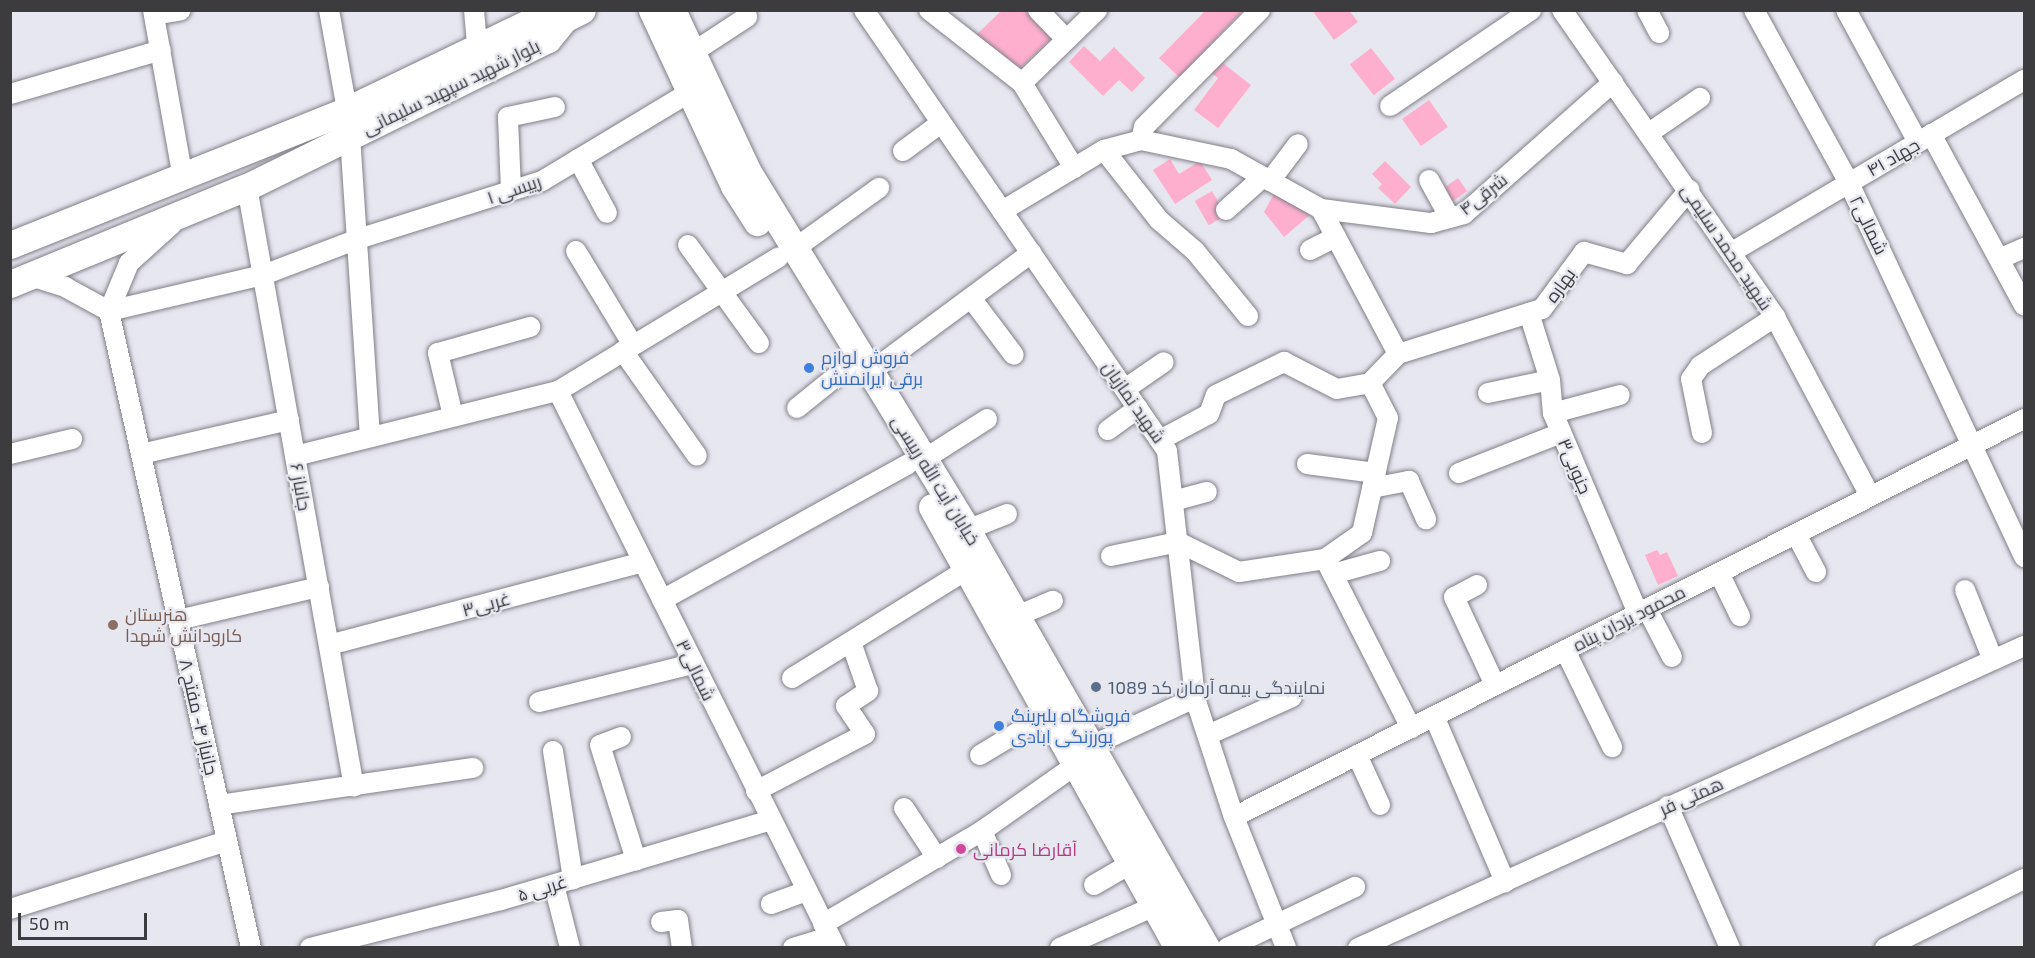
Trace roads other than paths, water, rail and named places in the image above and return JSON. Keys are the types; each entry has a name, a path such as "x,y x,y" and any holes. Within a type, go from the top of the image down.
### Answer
{"main road":[{"name":"خیابان آیت الله رییسی","path":"652,10 734,186 786,253 859,370 915,462 968,569 1050,712 1084,755"},
{"name":"خیابان آیت الله رییسی","path":"672,10 786,253"},
{"name":"بلوار شهید سپهبد سلیمانی","path":"10,244 183,178 346,110 538,18 573,15"},
{"name":"بلوار شهید سپهبد سلیمانی","path":"20,280 248,187 548,39 573,15"},
{"name":"خیابان آیت الله رییسی","path":"915,462 968,530 1017,616 1084,755 1142,858 1206,948"},
{"name":"خیابان آیت الله رییسی","path":"1142,858 1155,906 1178,948"}],"street":[{"path":"181,10 154,13 183,178"},
{"path":"329,10 346,110"},
{"path":"474,10 477,48"},
{"name":"شهید نمازیان","path":"864,10 1167,451 1195,698 1234,817 1286,948"},
{"path":"929,10 1022,83 1074,168"},
{"path":"1038,10 1066,39"},
{"path":"1022,83 1097,10"},
{"path":"1141,140 1144,127 1260,10"},
{"path":"1390,106 1531,10"},
{"name":"شهید محمد سلیمی","path":"1562,10 1732,252 1774,317 1870,496"},
{"path":"1647,10 1659,33"},
{"name":"شمالی۲","path":"1754,10 1849,183 2019,530 2025,557"},
{"path":"1854,13 1925,138 2025,305"},
{"path":"692,53 747,17"},
{"path":"10,94 161,50"},
{"name":"جهاد ۴۱","path":"1732,252 2025,80"},
{"name":"شرقی۴","path":"1320,209 1431,223 1464,214 1613,82"},
{"name":"رییسی ۱","path":"109,311 263,275 358,239 542,181 690,92"},
{"path":"1649,133 1700,98"},
{"path":"511,190 508,117 555,107"},
{"path":"903,151 942,123"},
{"path":"350,136 370,435"},
{"path":"1002,211 1104,150 1141,140 1231,159 1320,209 1398,354 1370,383 1338,389 1284,362 1216,395 1209,414 1160,440"},
{"path":"1226,210 1266,179 1298,144"},
{"path":"1104,150 1160,220 1196,251 1248,316"},
{"path":"578,159 607,213"},
{"path":"1429,180 1450,218"},
{"name":"جانباز ۶","path":"248,187 354,787"},
{"path":"295,456 370,435 558,391 786,253 879,188"},
{"name":"بهاره","path":"1398,354 1542,309 1584,252 1627,264 1689,190"},
{"path":"20,280 65,287 109,311 129,263 183,213"},
{"path":"1310,250 1336,237"},
{"path":"688,245 759,343"},
{"path":"1999,259 2025,248"},
{"path":"576,251 628,348 697,456"},
{"path":"797,408 971,298 1031,253"},
{"path":"971,298 1014,355"},
{"name":"جانباز ۴- مفتح ۸","path":"109,311 251,948"},
{"name":"جنوبی۳","path":"1529,313 1550,380 1553,412 1561,433 1643,611 1672,657"},
{"path":"1702,433 1691,380 1700,366 1774,317"},
{"path":"453,416 438,353 530,327"},
{"path":"1125,389 1164,362"},
{"path":"1488,393 1550,380"},
{"path":"1329,566 1362,533 1388,418 1370,383"},
{"name":"شمالی۳","path":"558,391 830,936"},
{"path":"1553,412 1620,395"},
{"path":"1108,430 1138,408"},
{"path":"662,600 915,462 987,419"},
{"name":"محمود یزدان پناه","path":"1234,817 2025,419"},
{"path":"141,454 289,420"},
{"path":"1459,473 1561,433"},
{"path":"10,454 72,440"},
{"path":"1307,464 1374,480 1408,481 1426,519"},
{"path":"1173,501 1207,492"},
{"path":"968,530 1007,514"},
{"path":"1797,534 1816,572"},
{"path":"1111,556 1178,542 1239,572 1380,561"},
{"name":"غربی۳","path":"329,645 643,562"},
{"path":"1329,566 1411,728"},
{"path":"792,678 852,645 968,569"},
{"path":"1719,573 1740,616"},
{"path":"1477,585 1454,597 1495,686"},
{"path":"178,620 319,587"},
{"path":"1965,590 1993,660"},
{"path":"1017,616 1053,601"},
{"path":"756,790 865,734 846,706 868,690 852,645"},
{"name":"همتی فر","path":"1358,948 2025,646"},
{"path":"1565,650 1612,747"},
{"path":"539,702 693,664"},
{"path":"1208,735 1292,697"},
{"path":"793,948 830,936 937,858 982,831 1084,755 1195,698"},
{"path":"980,755 1050,712"},
{"path":"1434,716 1505,882"},
{"path":"621,738 600,745 636,860"},
{"path":"553,750 573,879"},
{"path":"1357,755 1380,805"},
{"path":"219,805 473,768"},
{"path":"1668,806 1730,948"},
{"path":"904,808 937,858"},
{"name":"غربی ۵","path":"310,948 554,885 771,820"},
{"path":"982,831 1001,875"},
{"path":"10,909 227,841"},
{"path":"1094,885 1142,858"},
{"path":"1885,948 2025,879"},
{"path":"554,885 570,948"},
{"path":"1227,948 1355,887"},
{"path":"771,904 806,891"},
{"path":"1060,948 1155,906"},
{"path":"661,922 678,920 682,948"}],"place":[{"name":"فروش لوازم برقی ایرانمنش","path":"809,368"},
{"name":"هنرستان کارودانش شهدا","path":"113,625"},
{"name":"نمایندگی بیمه آرمان کد 1089","path":"1096,687"},
{"name":"فروشگاه بلبرینگ پورزنگی ابادی","path":"999,726"},
{"name":"آقارضا کرمانی","path":"961,849"}]}
